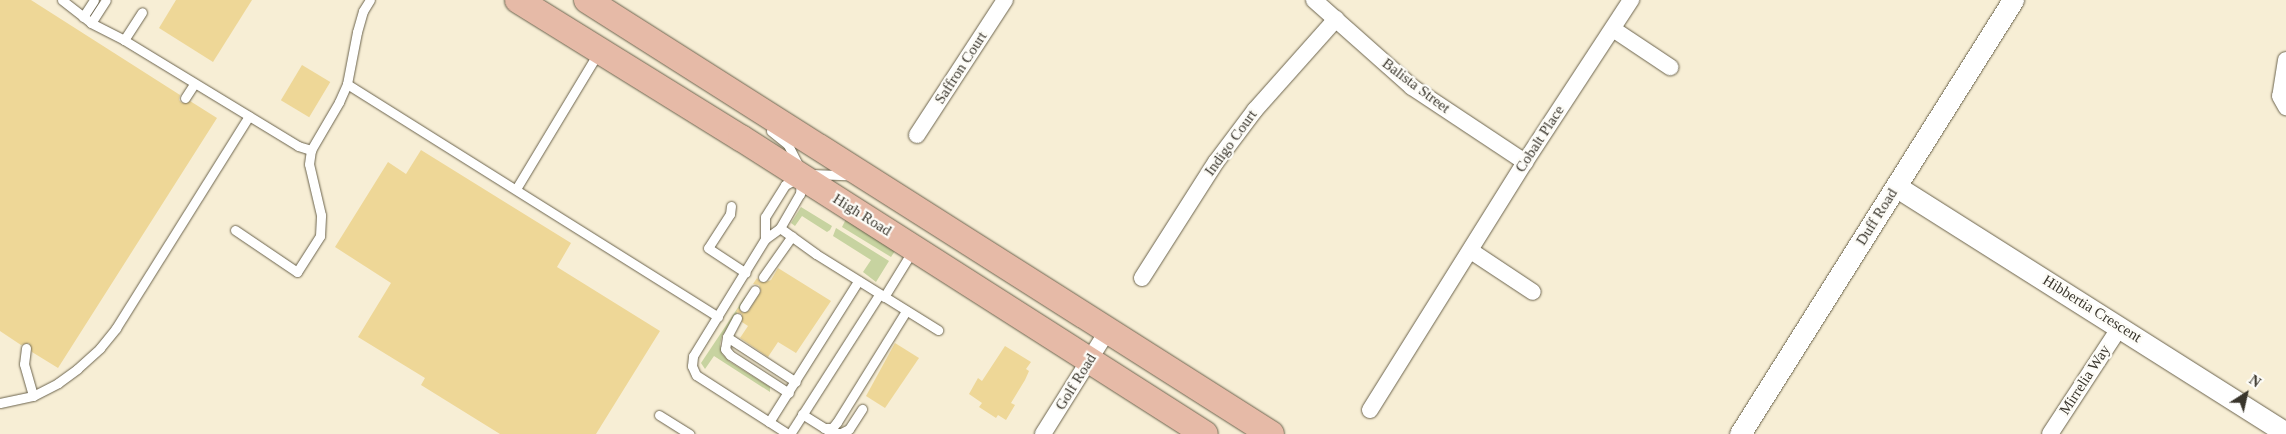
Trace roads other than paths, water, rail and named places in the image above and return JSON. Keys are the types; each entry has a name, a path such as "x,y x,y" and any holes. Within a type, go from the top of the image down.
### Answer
{"main road":[{"name":"High Road","path":"518,0 802,177 1205,434"},
{"path":"587,0 1271,434"}],"street":[{"name":"Saffron Court","path":"917,136 1005,0"},
{"name":"Balista Street","path":"1314,0 1412,87 1525,162"},
{"name":"Cobalt Place","path":"1370,410 1525,162 1631,0"},
{"name":"Duff Road","path":"1740,434 2013,0"},
{"name":"Indigo Court","path":"1142,278 1216,162 1255,110 1336,19"},
{"path":"1612,30 1670,67"},
{"path":"2286,60 2280,96 2286,107"},
{"name":"Hibbertia Crescent","path":"1897,187 2286,433"},
{"path":"1471,251 1533,292"},
{"name":"Mirrelia Way","path":"2050,434 2120,327"},
{"name":"Golf Road","path":"1043,434 1108,330"}],"lane":[{"path":"62,0 91,23 124,40 298,146 311,150"},
{"path":"83,17 94,0"},
{"path":"91,23 106,0"},
{"path":"234,230 297,272 320,236 321,215 309,164 311,150 339,102 347,84 361,33 363,11 370,0"},
{"path":"124,40 142,12"},
{"path":"516,189 600,50"},
{"path":"185,98 194,84"},
{"path":"347,84 352,85 718,317"},
{"path":"724,86 754,116 788,145 799,163 802,177 800,194 780,228 765,239 746,273 693,356 692,366 696,375 789,434 914,248"},
{"path":"0,403 33,396 58,383 78,369 116,328 250,116"},
{"path":"765,239 765,217 785,185 814,173 867,176"},
{"path":"731,206 730,214 708,248 746,273"},
{"path":"780,228 858,281 938,330"},
{"path":"752,263 765,275 792,236"},
{"path":"770,422 858,281"},
{"path":"744,307 755,290"},
{"path":"824,428 832,428 837,422 906,311"},
{"path":"737,318 727,337 725,348 730,355 789,393"},
{"path":"727,337 796,382"},
{"path":"26,348 24,364 33,396"},
{"path":"802,414 832,433 841,433 849,429 862,409"},
{"path":"659,415 689,434"}]}
